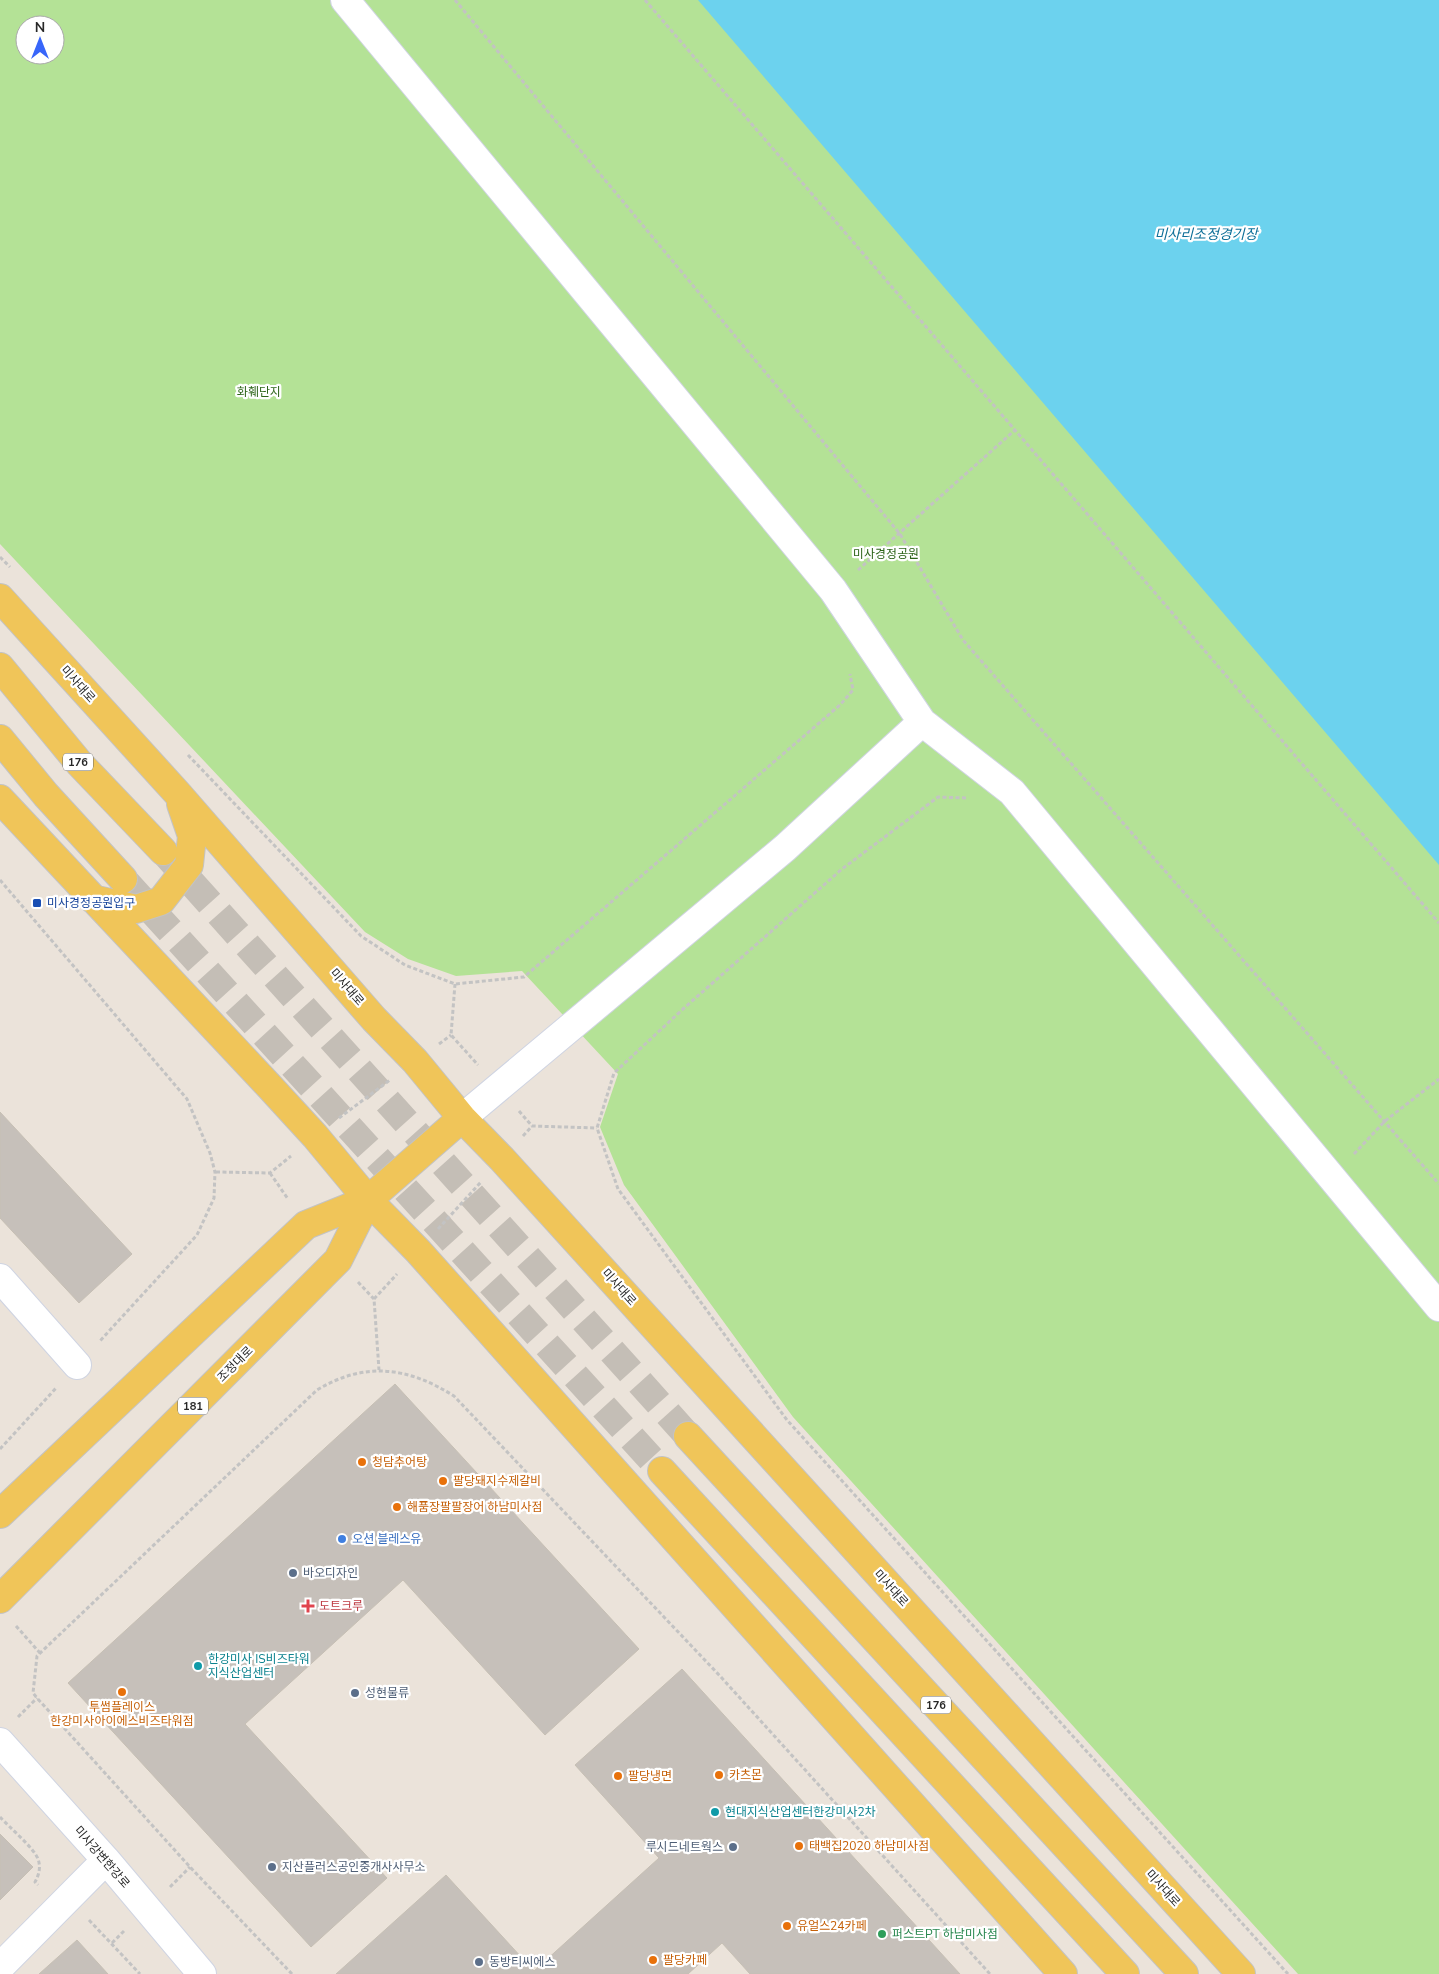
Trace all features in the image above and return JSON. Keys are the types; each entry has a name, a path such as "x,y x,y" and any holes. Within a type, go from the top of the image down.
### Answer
{"main road":[{"name":"미사대로","path":"0,598 178,794 374,1019 415,1061 462,1118 502,1159 1241,1974"},
{"name":"176","path":"0,667 80,764 163,851"},
{"path":"0,739 46,795 123,879"},
{"path":"93,899 136,909 161,901 189,864 192,836 178,794"},
{"path":"0,800 315,1136 368,1200 418,1251 1063,1974"},
{"name":"조정대로","path":"0,1514 306,1225 368,1200 462,1118"},
{"name":"조정대로","path":"6,1610 338,1260 368,1200"},
{"name":"176","path":"688,1436 1184,1974"},
{"path":"662,1471 1125,1974"}],"street":[{"path":"345,0 833,590 922,722 1012,792 1439,1307"},
{"path":"462,1118 786,848 922,722"},
{"path":"0,1278 77,1365"},
{"name":"미사강변한강로","path":"0,1742 106,1860 202,1974"},
{"path":"0,1967 106,1860"}],"path":[{"path":"454,0 900,534 963,640 1385,1120 1439,1184"},
{"path":"645,0 1439,923"},
{"path":"858,570 1015,430"},
{"path":"0,557 14,571"},
{"path":"184,750 361,936 405,965 455,984 524,977 840,706 853,690 850,672"},
{"path":"968,798 938,797 842,869 683,1009 614,1073 596,1128 618,1189 787,1420 1288,1974"},
{"path":"0,880 187,1099 210,1153 215,1172 214,1198 198,1235 0,1449"},
{"path":"215,1172 270,1173 315,1136 451,1035 455,984"},
{"path":"1348,1159 1385,1120 1439,1079"},
{"path":"379,1370 374,1299 532,1126 596,1128"},
{"path":"292,1974 190,1867 37,1698 33,1693 37,1656 317,1390 345,1376 379,1370 420,1379 454,1396 720,1676 990,1974"},
{"path":"6,1610 40,1653"},
{"path":"0,1817 36,1855 39,1872 35,1882"},
{"path":"84,1920 93,1922 140,1974"}],"green space":[{"name":"미사경정공원","path":"0,0 1439,0 1439,1974 1298,1974 793,1417 624,1185 600,1127 618,1074 522,971 456,976 408,959 365,932 0,544"}],"water":[{"name":"미사리조정경기장","path":"698,0 1439,0 1439,865"}],"building":[{"path":"0,1112 132,1254 79,1303 0,1218"},
{"name":"한강미사 IS비즈타워 지식산업센터","path":"395,1384 639,1649 545,1735 403,1580 245,1724 387,1878 311,1947 68,1683"},
{"name":"현대지식산업센터한강미사2차","path":"682,1669 960,1974 750,1974 722,1943 688,1974 336,1974 446,1875 534,1971 659,1858 575,1765"},
{"path":"0,1834 33,1867 0,1900"},
{"path":"77,1940 108,1974 39,1974"}],"tunnel":[{"path":"163,851 688,1436"},
{"path":"123,879 662,1471"}],"place":[{"name":"미사경정공원입구","path":"37,903"},
{"name":"청담추어탕","path":"362,1462"},
{"name":"팔당돼지수제갈비","path":"443,1481"},
{"name":"해품장팔팔장어 하남미사점","path":"397,1507"},
{"name":"오션 블레스유","path":"342,1539"},
{"name":"바오디자인","path":"293,1573"},
{"name":"도트크루","path":"308,1606"},
{"name":"한강미사 IS비즈타워 지식산업센터","path":"198,1666"},
{"name":"투썸플레이스 한강미사아이에스비즈타워점","path":"122,1692"},
{"name":"성현물류","path":"355,1693"},
{"name":"카츠몬","path":"719,1775"},
{"name":"팔당냉면","path":"618,1776"},
{"name":"현대지식산업센터한강미사2차","path":"715,1812"},
{"name":"태백집2020 하남미사점","path":"799,1846"},
{"name":"루시드네트웍스","path":"733,1847"},
{"name":"지산플러스공인중개사사무소","path":"272,1867"},
{"name":"유얼스24카페","path":"787,1926"},
{"name":"퍼스트PT 하남미사점","path":"882,1934"},
{"name":"팔당카페","path":"653,1960"},
{"name":"동방티씨에스","path":"479,1962"}],"park label":[{"name":"화훼단지","path":"259,392"}]}
